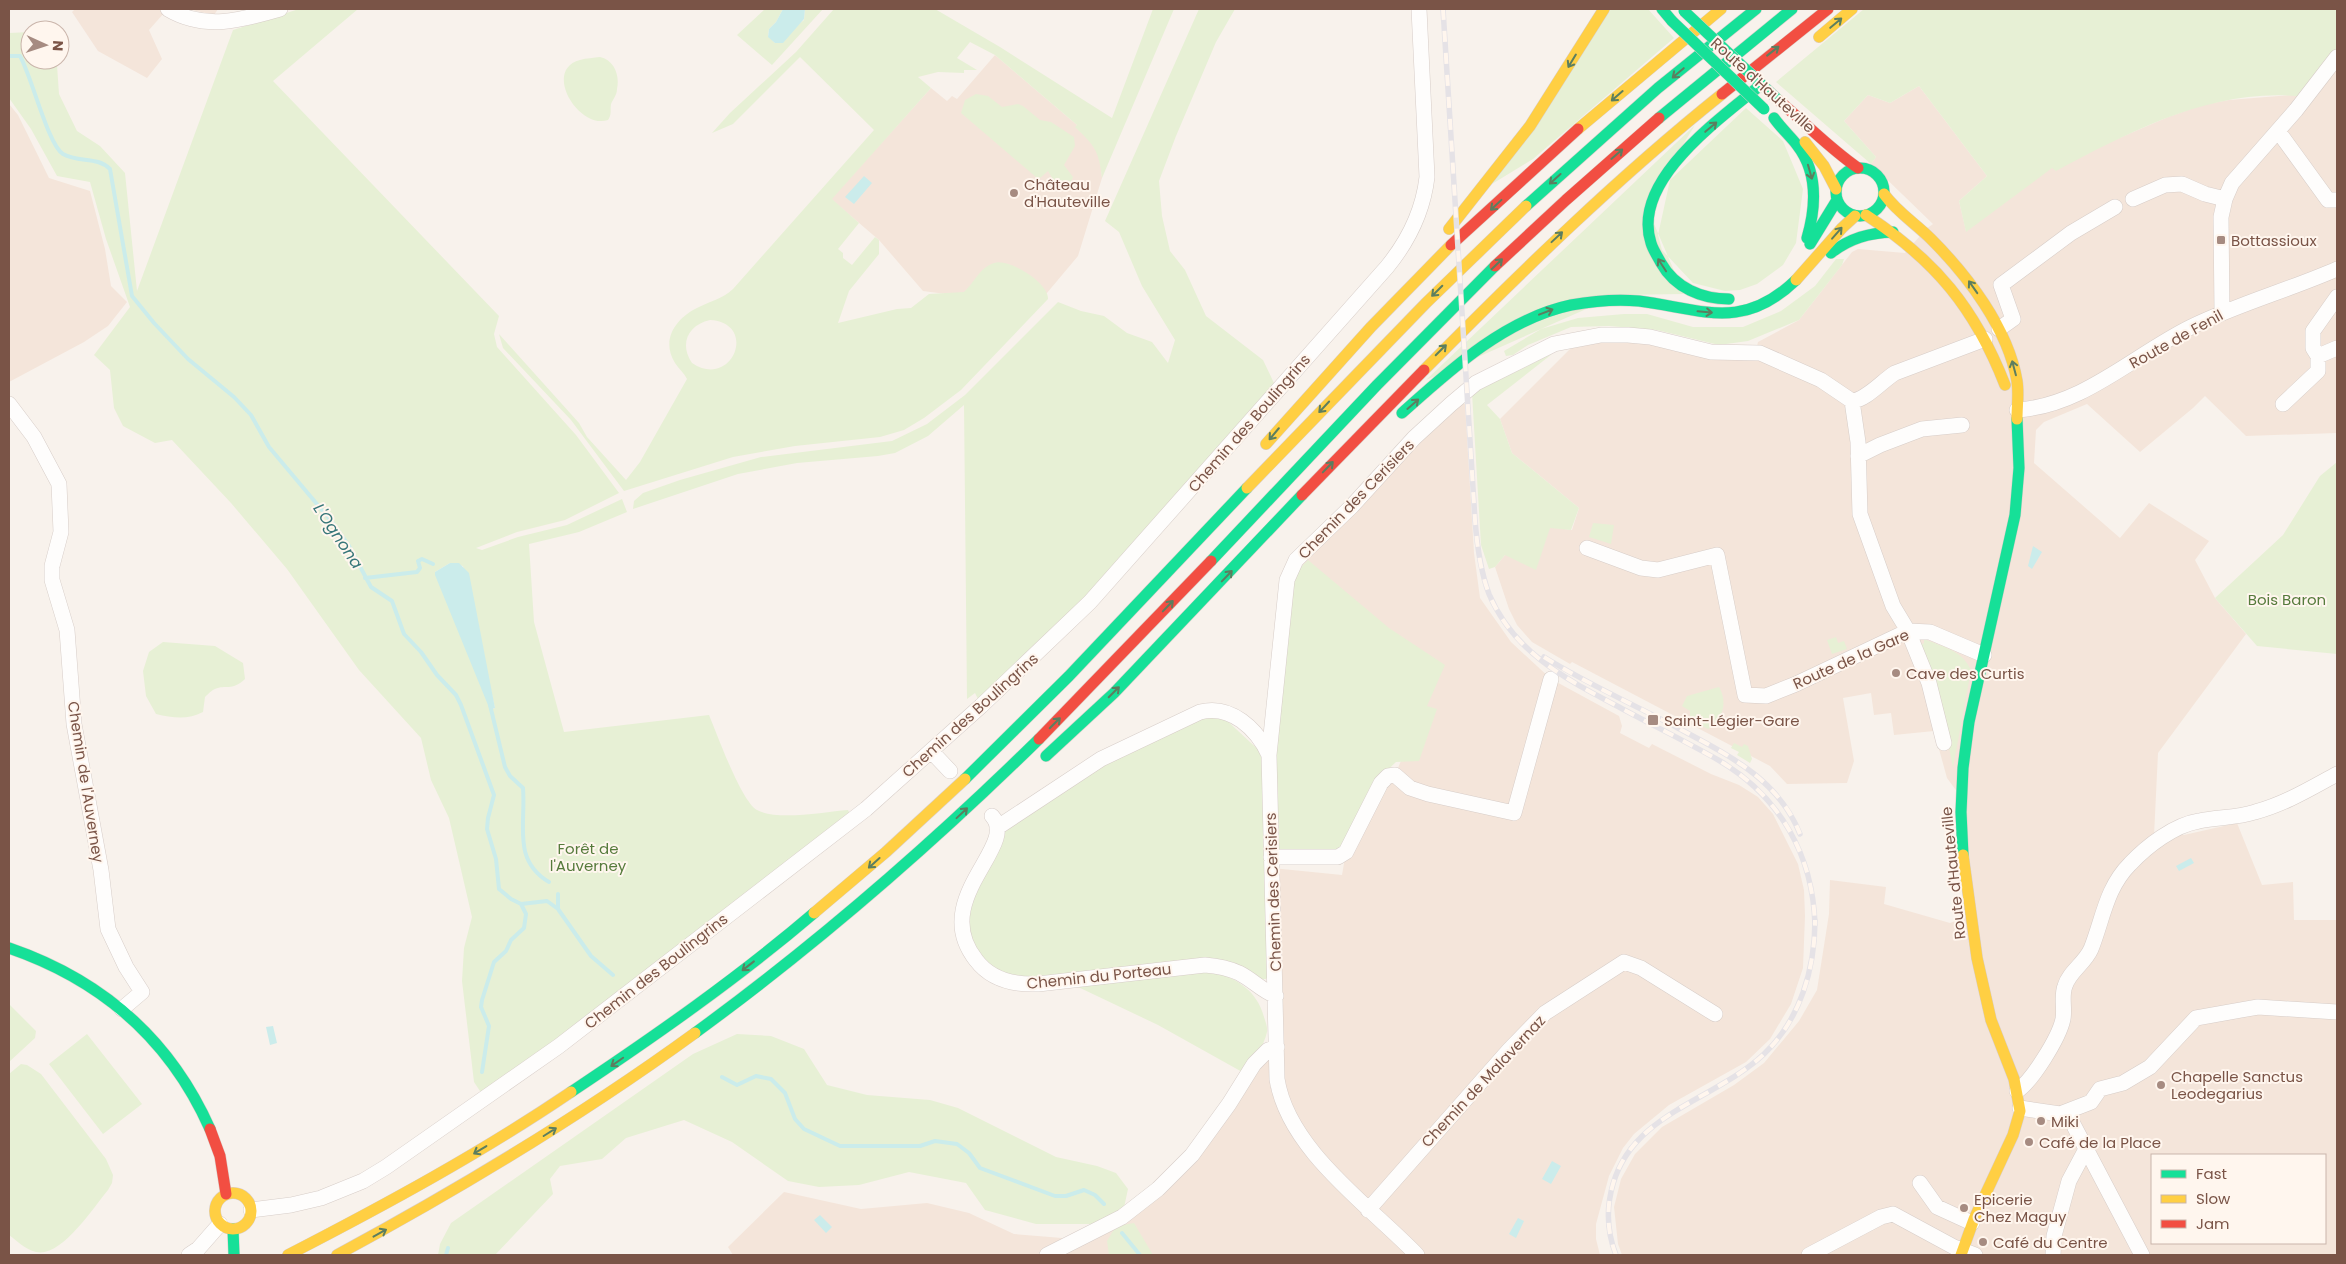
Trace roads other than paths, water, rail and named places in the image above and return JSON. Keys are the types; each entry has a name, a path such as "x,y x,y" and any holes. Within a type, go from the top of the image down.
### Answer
{"main road":[{"name":"Route d'Hauteville","path":"1662,9 1672,21 1764,109 1789,127 1806,143 1824,166 1837,195"},
{"name":"Route d'Hauteville","path":"1683,9 1777,99 1811,128 1833,151 1858,168"},
{"path":"1318,382 1420,278 1521,181 1622,91 1722,9"},
{"path":"288,1255 412,1190 505,1135 594,1078 711,995 815,913 910,830 984,761 1082,663 1332,398 1457,272 1605,134 1756,9"},
{"path":"337,1255 463,1186 562,1125 694,1035 813,944 926,846 1048,730 1375,387 1510,252 1668,109 1792,9"},
{"path":"1039,762 1114,693 1272,529 1318,477 1434,358 1559,235 1682,126 1828,9"},
{"path":"1810,44 1852,9"},
{"path":"1258,453 1318,382 1390,302 1495,172 1559,82 1601,12"},
{"path":"1743,297 1711,298 1695,293 1680,284 1662,266 1655,252 1650,235 1649,217 1652,201 1658,186 1674,163 1698,138 1768,79"},
{"path":"1774,118 1805,157 1813,180 1813,217 1801,256"},
{"path":"1786,272 1801,256 1837,195 1842,176 1850,170 1858,168 1869,169 1878,176 1883,186 1884,194 1894,208 1915,223 1954,263 1980,298 1999,329 2017,380 2017,410"},
{"path":"1395,420 1475,352 1516,326 1544,312 1589,300 1612,299 1638,301 1711,313 1732,313 1748,310 1777,296 1806,271 1839,230 1861,215 1878,208 1884,194"},
{"path":"1837,195 1842,208 1861,215 1893,232 1906,241 1941,273 1966,306 1985,339 1997,363 2010,400 2017,410"},
{"path":"1806,271 1818,265 1840,246 1857,236 1866,233 1893,232"},
{"path":"1985,339 1999,329"},
{"name":"Route d'Hauteville","path":"2017,410 2020,447 2015,515 1965,744 1961,797 1962,841 1977,958 1985,1000 2017,1091 2020,1108"},
{"path":"1272,529 1374,439"},
{"path":"1082,663 1214,505"},
{"path":"813,944 885,897"},
{"path":"9,948 31,955 84,981 122,1009 164,1051 193,1095 216,1144 222,1164 226,1194"},
{"path":"1966,1254 1972,1223 2013,1135 2020,1108"},
{"path":"226,1227 246,1224 251,1210 249,1203 240,1194 226,1194 218,1200 215,1210 226,1227 234,1250"}],"street":[{"path":"168,9 196,21 214,24 280,9"},
{"name":"Chemin des Boulingrins","path":"251,1210 291,1205 321,1198 363,1181 494,1094 610,1008 866,809 1052,640 1118,572 1401,250 1418,218 1423,203 1427,177 1419,9"},
{"path":"2222,312 2221,217 2225,199 2232,182 2278,132 2337,58"},
{"path":"2278,132 2328,200 2337,200"},
{"path":"2132,199 2165,185 2182,184 2205,194 2225,199"},
{"path":"1999,329 2013,319 2001,285 2071,233 2115,207"},
{"name":"Route de Fenil","path":"2017,410 2034,409 2056,403 2095,384 2222,312 2337,269"},
{"path":"2283,404 2318,371 2318,356 2313,348 2313,331 2337,297"},
{"name":"Chemin des Cerisiers","path":"1417,1255 1368,1210 1302,1138 1292,1123 1280,1094 1269,755 1287,580 1296,560 1352,506 1414,438 1476,383 1554,344 1601,335 1628,335 1650,337 1711,352 1753,352 1765,354 1821,380 1852,401"},
{"path":"1944,743 1928,683 1908,631 1893,606 1860,514 1858,456 1852,401 1866,395 1895,373 1985,339"},
{"path":"2318,356 2337,348"},
{"name":"Chemin de l'Auverney","path":"9,404 34,436 59,484 62,526 52,566 52,580 67,630 74,724 101,870 108,929 126,967 142,992 122,1009"},
{"path":"1858,456 1880,445 1922,429 1962,425"},
{"name":"Route de la Gare","path":"1587,548 1641,568 1658,570 1717,555 1745,695 1766,696 1796,684 1908,631 1930,632 1984,655"},
{"path":"1271,858 1338,857 1346,852 1381,783 1388,776 1395,775 1410,788 1428,794 1514,813 1551,680"},
{"name":"Chemin du Porteau","path":"1269,755 1263,742 1250,727 1238,718 1211,709 1200,712 1101,758 990,816 995,843 966,896 961,916 962,932 968,948 977,962 989,973 1011,982 1038,984 1205,965 1222,966 1240,974 1261,990 1276,996"},
{"path":"931,751 950,770"},
{"path":"2017,1091 2029,1082 2057,1035 2064,1013 2065,984 2091,950 2110,893 2120,874 2130,864 2160,839 2183,825 2199,821 2242,816 2269,808 2337,774"},
{"name":"Chemin de Malavernaz","path":"1368,1210 1508,1050 1545,1013 1624,962 1641,968 1715,1014"},
{"path":"2060,1114 2091,1102 2100,1089 2123,1083 2150,1068 2196,1018 2258,1007 2337,1012"},
{"path":"1047,1255 1122,1217 1158,1189 1192,1155 1229,1104 1254,1064 1268,1050 1277,1047"},
{"path":"2020,1108 2060,1114 2073,1124 2142,1255"},
{"path":"2053,1255 2054,1236 2069,1181 2086,1149"},
{"path":"1920,1183 1937,1206 1972,1223"},
{"path":"1809,1255 1881,1217 1893,1214 1966,1254"},
{"path":"189,1255 226,1227"}],"water":[{"path":"783,9 805,9 804,19 783,43 775,43 768,37 769,29 776,22"},
{"path":"864,176 872,183 854,204 845,197"},
{"path":"2033,546 2042,552 2032,569 2028,566"},
{"path":"450,563 459,563 469,573 495,708 490,710 435,575 435,572"},
{"path":"2191,858 2194,863 2179,871 2176,866"},
{"path":"273,1026 277,1043 270,1045 266,1027"},
{"path":"1552,1161 1561,1166 1551,1184 1542,1179"},
{"path":"820,1215 832,1227 826,1233 814,1220"},
{"path":"1518,1218 1524,1221 1516,1238 1509,1234"}],"waterway":[{"name":"L'Ognona","path":"9,56 20,56 46,125 57,148 69,157 99,162 110,169 132,296 188,359 234,397 251,415 269,447 332,522 349,546 371,587 392,601 404,634 456,695 461,705 494,795 487,829 496,859 499,889 511,899 521,904 526,914 524,928 511,940 506,951 494,962 482,1000 481,1007 489,1026 482,1072"},
{"path":"365,578 417,572 420,568 418,561 422,559 433,564"},
{"path":"490,705 505,767 510,776 523,788 523,841 525,852 537,873 549,882"},
{"path":"558,894 558,909"},
{"path":"521,904 547,901 558,909 591,956 613,975"},
{"path":"722,1077 737,1085 756,1076 771,1079 785,1093 795,1119 804,1129 840,1146 920,1146 935,1141 957,1144 969,1153 980,1168 1055,1196 1066,1196 1084,1190 1095,1195 1104,1204"},
{"path":"1122,1233 1140,1255"},
{"name":"L'Ognona","path":"446,1255 448,1248"}],"railway":[{"path":"1443,9 1475,520 1479,557 1489,594 1512,633 1544,662 1580,686 1720,761 1760,792 1776,810 1800,852 1808,875 1813,899 1815,925"},
{"path":"1544,657 1593,685 1713,747 1749,770 1778,797 1790,814 1800,834"},
{"path":"1616,1255 1609,1229 1608,1211 1613,1184 1623,1160 1638,1140 1657,1124 1744,1070 1764,1054 1777,1040 1796,1010 1803,993 1812,957 1815,920"}],"place":[{"name":"Château d'Hauteville","path":"1014,193"},
{"name":"Bottassioux","path":"2221,240"},
{"name":"Cave des Curtis","path":"1896,673"},
{"name":"Saint-Légier-Gare","path":"1653,720"},
{"name":"Chapelle Sanctus Leodegarius","path":"2161,1085"},
{"name":"Miki","path":"2041,1121"},
{"name":"Café de la Place","path":"2029,1142"},
{"name":"Epicerie Chez Maguy","path":"1964,1208"},
{"name":"Café du Centre","path":"1983,1242"}],"park label":[{"name":"Bois Baron","path":"2287,599"},
{"name":"Forêt de l'Auverney","path":"588,856"}]}
